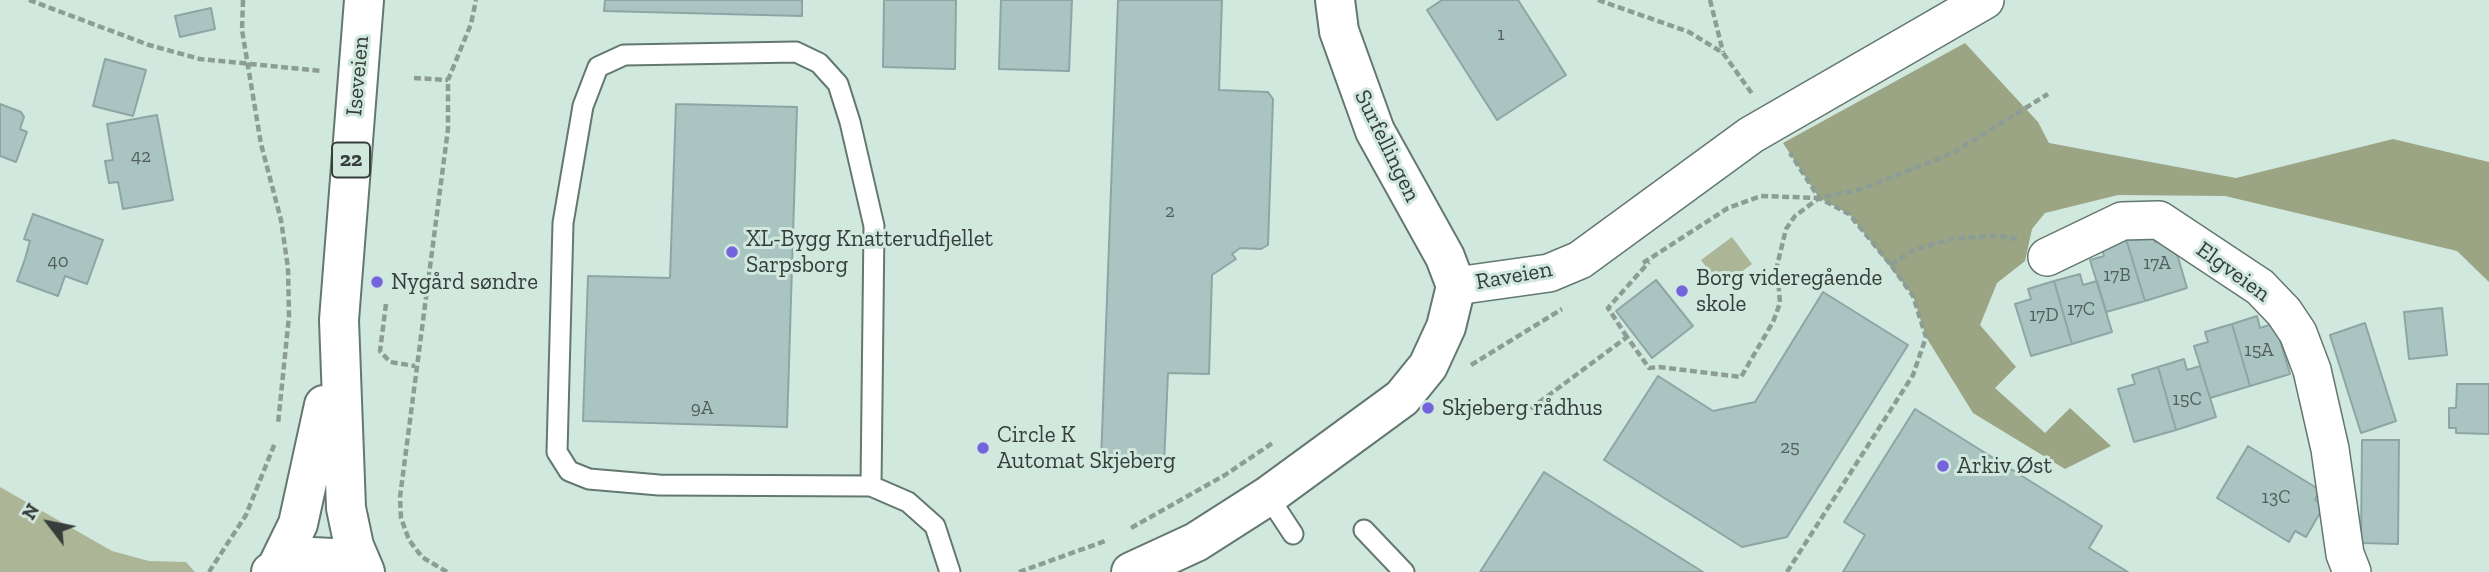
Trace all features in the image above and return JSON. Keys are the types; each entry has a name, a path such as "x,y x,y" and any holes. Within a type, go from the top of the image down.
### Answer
{"main road":[{"name":"Iseveien","path":"274,570 298,524 310,480 339,320 365,0"},
{"name":"Surfellingen","path":"1335,0 1339,31 1375,131 1445,257 1456,286"},
{"name":"Raveien","path":"1131,572 1196,541 1268,496 1402,398 1428,366 1446,327 1456,286"},
{"name":"Iseveien","path":"339,320 344,484 354,546 363,572"},
{"name":"22","path":"274,570 313,557 332,558 363,572"}],"street":[{"name":"Raveien","path":"1456,286 1549,273 1580,260 1751,135 1985,0"},
{"name":"Elgveien","path":"2047,257 2122,221 2159,220 2260,287 2284,312 2298,334 2312,370 2330,449 2345,554 2352,572"}],"lane":[{"path":"872,486 874,226 850,122 838,84 819,63 796,52 624,55 598,67 583,106 563,223 557,452 569,471 589,479 659,485 872,486 908,502 935,526 950,572"},
{"path":"1268,496 1293,534"},
{"path":"1364,530 1404,572"}],"path":[{"path":"29,0 149,45 200,59 248,66 328,71"},
{"path":"243,0 242,30 261,144 281,220 288,268 289,316 284,395 278,429"},
{"path":"447,572 422,557 409,540 401,518 400,497 448,129 448,80 471,24 476,0"},
{"path":"1598,0 1689,32 1723,53"},
{"path":"1710,0 1723,53 1756,100"},
{"path":"414,78 448,80"},
{"path":"1631,270 1728,208 1761,196 1819,198 1862,190 1953,153 2048,94"},
{"path":"1786,146 1819,198 1849,214 1891,265 1913,296 1923,318 1926,337 1913,375 1787,572"},
{"path":"1653,257 1608,308 1649,368 1741,377 1773,322 1780,303 1777,266 1786,229 1795,216 1819,198"},
{"path":"1891,265 1913,250 1955,238 1999,236 2034,242 2047,257"},
{"path":"386,304 380,351 390,362 415,366"},
{"path":"1462,373 1479,358 1566,307"},
{"path":"1522,415 1627,337"},
{"path":"1126,530 1204,487 1284,435"},
{"path":"209,572 246,515 276,440"},
{"path":"1019,572 1114,537"}],"green space":[{"path":"1965,43 2038,122 2049,143 2236,178 2393,139 2489,162 2489,282 2457,251 2225,196 2118,195 2045,213 2032,229 2025,261 1997,283 1980,325 2016,367 1995,388 2045,433 2070,408 2111,446 2065,469 1973,413 1926,337 1913,296 1849,214 1819,198 1783,143"},
{"path":"1732,237 1752,264 1721,287 1701,260"},
{"path":"0,487 112,551 149,561 186,562 195,572 0,572"}],"building":[{"path":"605,0 802,0 802,16 604,11"},
{"path":"884,0 956,0 955,69 883,67"},
{"path":"1001,0 1072,0 1069,71 999,69"},
{"path":"1118,0 1222,0 1219,90 1268,92 1273,99 1268,245 1261,249 1240,248 1232,254 1236,259 1212,275 1209,374 1168,373 1164,464 1101,461"},
{"path":"1442,0 1518,0 1566,75 1497,120 1427,10"},
{"path":"211,8 215,29 180,37 175,16"},
{"path":"105,59 146,70 133,116 93,106"},
{"path":"0,104 21,112 24,117 20,129 27,132 16,162 0,156"},
{"path":"676,104 797,107 787,427 583,421 588,276 670,278"},
{"path":"157,115 173,200 123,209 118,182 109,183 105,161 113,160 107,124"},
{"path":"33,214 103,240 87,284 65,276 58,296 17,281 30,241 24,239"},
{"path":"2152,231 2155,242 2172,237 2187,288 2145,301 2126,239"},
{"path":"2126,239 2145,301 2106,312 2090,260 2104,256 2101,246"},
{"path":"2080,274 2083,285 2097,281 2112,332 2072,344 2054,281"},
{"path":"1656,280 1693,326 1652,358 1616,311"},
{"path":"2054,281 2072,344 2031,356 2015,304 2031,299 2028,289"},
{"path":"1823,292 1908,345 1787,537 1742,547 1604,460 1658,376 1713,411 1755,402"},
{"path":"2442,308 2447,355 2409,359 2404,312"},
{"path":"2257,316 2260,328 2275,323 2290,374 2250,386 2232,324"},
{"path":"2365,323 2396,421 2361,433 2330,335"},
{"path":"2232,324 2250,386 2210,398 2194,346 2208,342 2205,332"},
{"path":"2184,359 2187,370 2200,366 2216,417 2176,430 2158,367"},
{"path":"2158,367 2176,430 2134,442 2118,389 2135,384 2132,375"},
{"path":"2457,384 2489,384 2489,434 2456,433 2456,428 2449,428 2449,408 2456,408"},
{"name":"Arkiv Øst","path":"1915,409 2102,526 2089,548 2128,572 1843,572 1865,535 1844,522"},
{"path":"2362,440 2399,440 2398,544 2361,543"},
{"path":"2248,446 2320,490 2315,500 2324,506 2306,537 2295,531 2289,542 2217,498"},
{"path":"1544,472 1703,572 1480,572"}],"place":[{"name":"XL-Bygg Knatterudfjellet Sarpsborg","path":"732,252"},
{"name":"Nygård søndre","path":"377,282"},
{"name":"Borg videregående skole","path":"1682,291"},
{"name":"Skjeberg rådhus","path":"1428,408"},
{"name":"Circle K Automat Skjeberg","path":"983,448"},
{"name":"Arkiv Øst","path":"1943,466"}]}
